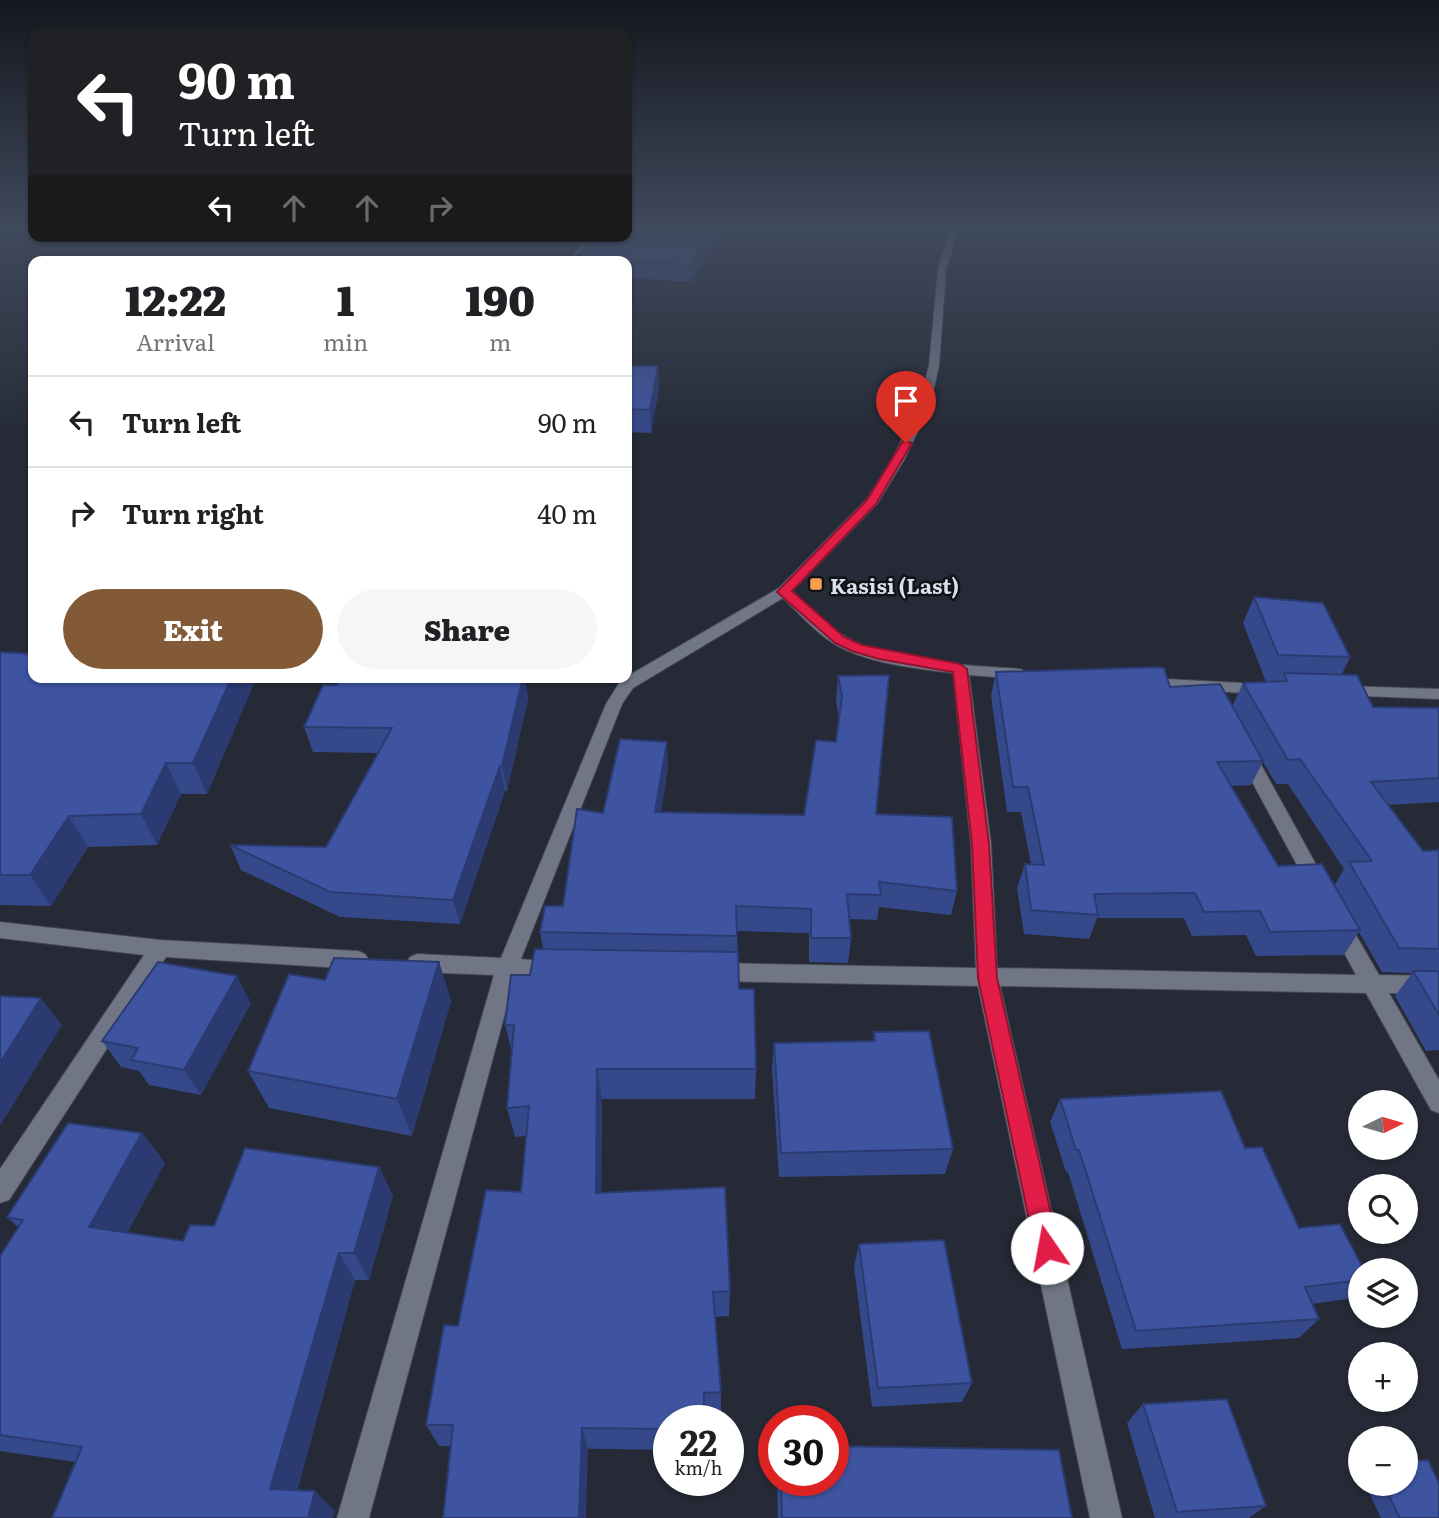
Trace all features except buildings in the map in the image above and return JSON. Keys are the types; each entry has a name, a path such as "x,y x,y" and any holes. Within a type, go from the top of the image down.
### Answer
{"street":[{"path":"352,1518 507,968 622,690 784,592 872,502 898,460 923,409 934,366 940,299"},
{"path":"784,592 839,640 857,648 879,655 960,669 1036,675"},
{"path":"960,669 981,844 987,978 1106,1518"},
{"path":"1130,682 1277,690"},
{"path":"1210,688 1223,711"},
{"path":"1331,691 1439,694"},
{"path":"1236,735 1439,1102"},
{"path":"0,930 160,948 575,970"},
{"path":"0,1191 160,948"},
{"path":"699,972 1439,985"}],"place":[{"name":"Kasisi (Last)","path":"816,584"}],"route":[{"path":"906,443 872,502 784,592 839,640 857,648 879,655 960,669 981,844 987,978 1047,1248"}]}
